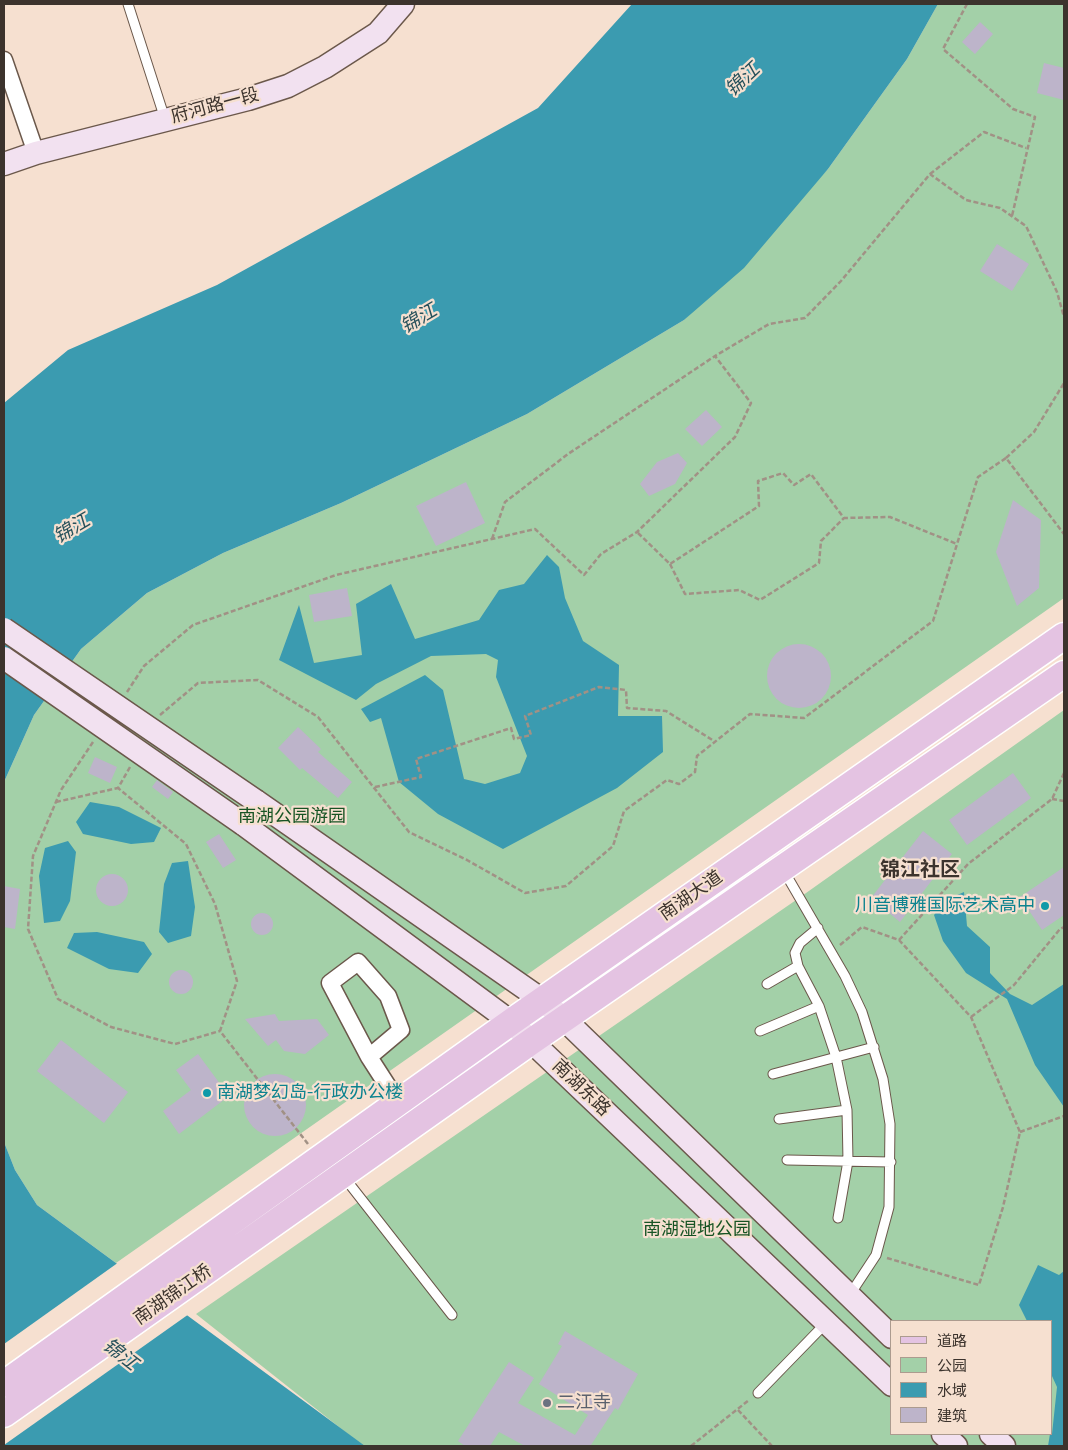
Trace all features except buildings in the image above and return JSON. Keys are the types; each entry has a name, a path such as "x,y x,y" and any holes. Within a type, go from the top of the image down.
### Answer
{"main road":[{"name":"府河路一段","path":"4,164 36,153 248,99 288,86 325,67 378,32 403,4"},
{"path":"4,629 542,1000 890,1335"},
{"name":"南湖大道","path":"319,1158 1064,636"},
{"name":"南湖东路","path":"4,658 243,824 511,1022 890,1384"},
{"name":"南湖大道","path":"342,1175 532,1041 1064,674"},
{"name":"南湖锦江桥","path":"4,1384 319,1158"},
{"name":"南湖锦江桥","path":"4,1414 342,1175"},
{"path":"943,1435 956,1446"},
{"path":"992,1435 1004,1446"}],"street":[{"path":"4,60 36,153"},
{"path":"369,1057 401,1030 388,996 358,962 330,983 369,1057 398,1102"}],"lane":[{"path":"128,4 166,119"},
{"path":"783,869 832,952 862,1012 883,1080 890,1124 889,1208 876,1255 850,1296"},
{"path":"818,928 800,943 795,954 798,966 819,1006 836,1057 847,1110 848,1161 838,1218"},
{"path":"767,984 798,966"},
{"path":"760,1031 819,1006"},
{"path":"773,1074 874,1047"},
{"path":"779,1119 847,1110"},
{"path":"787,1160 891,1162"},
{"path":"342,1175 452,1314"},
{"path":"758,1393 826,1323"}],"path":[{"path":"967,4 943,50 1013,109 1035,118 1026,148 1012,216"},
{"path":"492,539 505,502 568,454 715,356 769,324 805,318 841,281 930,174 984,132 1026,148"},
{"path":"930,174 966,200 1000,208 1026,226 1057,292 1064,317"},
{"path":"122,700 144,666 193,625 336,575 536,529 584,575 601,554 637,532 735,437 752,403 715,356"},
{"path":"155,723 160,714 198,682 258,680 318,718 410,832 467,860 525,893 566,886 613,846 624,811 667,780 679,784 695,772 697,756 750,714 804,718 933,621 978,477 1006,458 1034,432 1064,383"},
{"path":"1006,458 1064,534"},
{"path":"670,564 759,506 758,481 782,473 794,486 811,474 844,518"},
{"path":"637,532 670,564 685,594 739,590 760,600 819,563 821,541 844,518 890,517 957,544"},
{"path":"374,787 421,777 416,759 511,728 514,740 531,735 525,716 599,687 626,690 627,708 666,711 714,742"},
{"path":"94,741 61,790 33,856 28,929 58,999 111,1027 175,1044 220,1031"},
{"path":"56,802 118,788 132,764"},
{"path":"899,940 968,864 1052,798 1064,773"},
{"path":"118,788 186,844 216,904 237,981 220,1031"},
{"path":"1052,798 1064,801"},
{"path":"832,952 862,927 899,940 971,1017 1020,1132 1003,1207 979,1285 876,1255"},
{"path":"971,1017 1014,985 1060,929 1064,927"},
{"path":"220,1031 319,1158"},
{"path":"1020,1132 1064,1116"},
{"path":"691,1446 758,1393"},
{"path":"738,1410 772,1446"}],"green space":[{"name":"南湖公园游园","path":"938,4 1064,4 1064,598 116,1263 37,1205 15,1170 4,1142 4,782 34,715 81,649 147,593 223,553 341,503 527,414 684,320 828,169 907,59"},
{"name":"南湖湿地公园","path":"1064,710 1064,1446 363,1446 196,1314 799,898"}],"water":[{"name":"锦江","path":"632,4 938,4 907,59 828,169 744,268 684,320 527,414 341,503 223,553 147,593 81,649 34,715 4,782 4,403 68,350 217,285 538,108"},
{"path":"547,555 559,567 565,598 583,641 619,665 618,716 662,716 663,752 617,788 503,849 438,814 399,782 381,718 370,722 361,709 425,675 443,690 464,779 485,784 520,773 527,756 496,677 498,660 486,654 431,656 376,684 356,700 279,660 299,605 314,663 362,655 356,604 391,584 415,639 479,620 499,590 524,584"},
{"path":"90,802 119,807 161,828 154,842 131,844 83,834 76,822"},
{"path":"68,841 76,852 70,901 60,921 44,923 39,876 45,848"},
{"path":"188,861 195,907 191,936 168,943 159,932 164,884 172,863"},
{"path":"964,892 967,926 990,947 990,973 1010,994 1032,1005 1064,984 1064,1107 1035,1065 1007,999 966,973 943,941 934,915 946,900"},
{"path":"97,932 144,942 152,954 138,973 109,969 67,948 74,933"},
{"name":"锦江","path":"4,1142 15,1170 37,1205 365,1446 4,1446"},
{"path":"1038,1265 1059,1275 1064,1271 1064,1446 1048,1446 1050,1435 1053,1435 1057,1387 1053,1378 1053,1320 1026,1320 1019,1305"}],"pier":[{"path":"119,1262 189,1314 4,1445 4,1344"}],"place":[{"name":"川音博雅国际艺术高中","path":"1045,906"},
{"name":"南湖梦幻岛-行政办公楼","path":"207,1093"},
{"name":"二江寺","path":"547,1403"}],"district":[{"name":"锦江社区","path":"920,870"}]}
